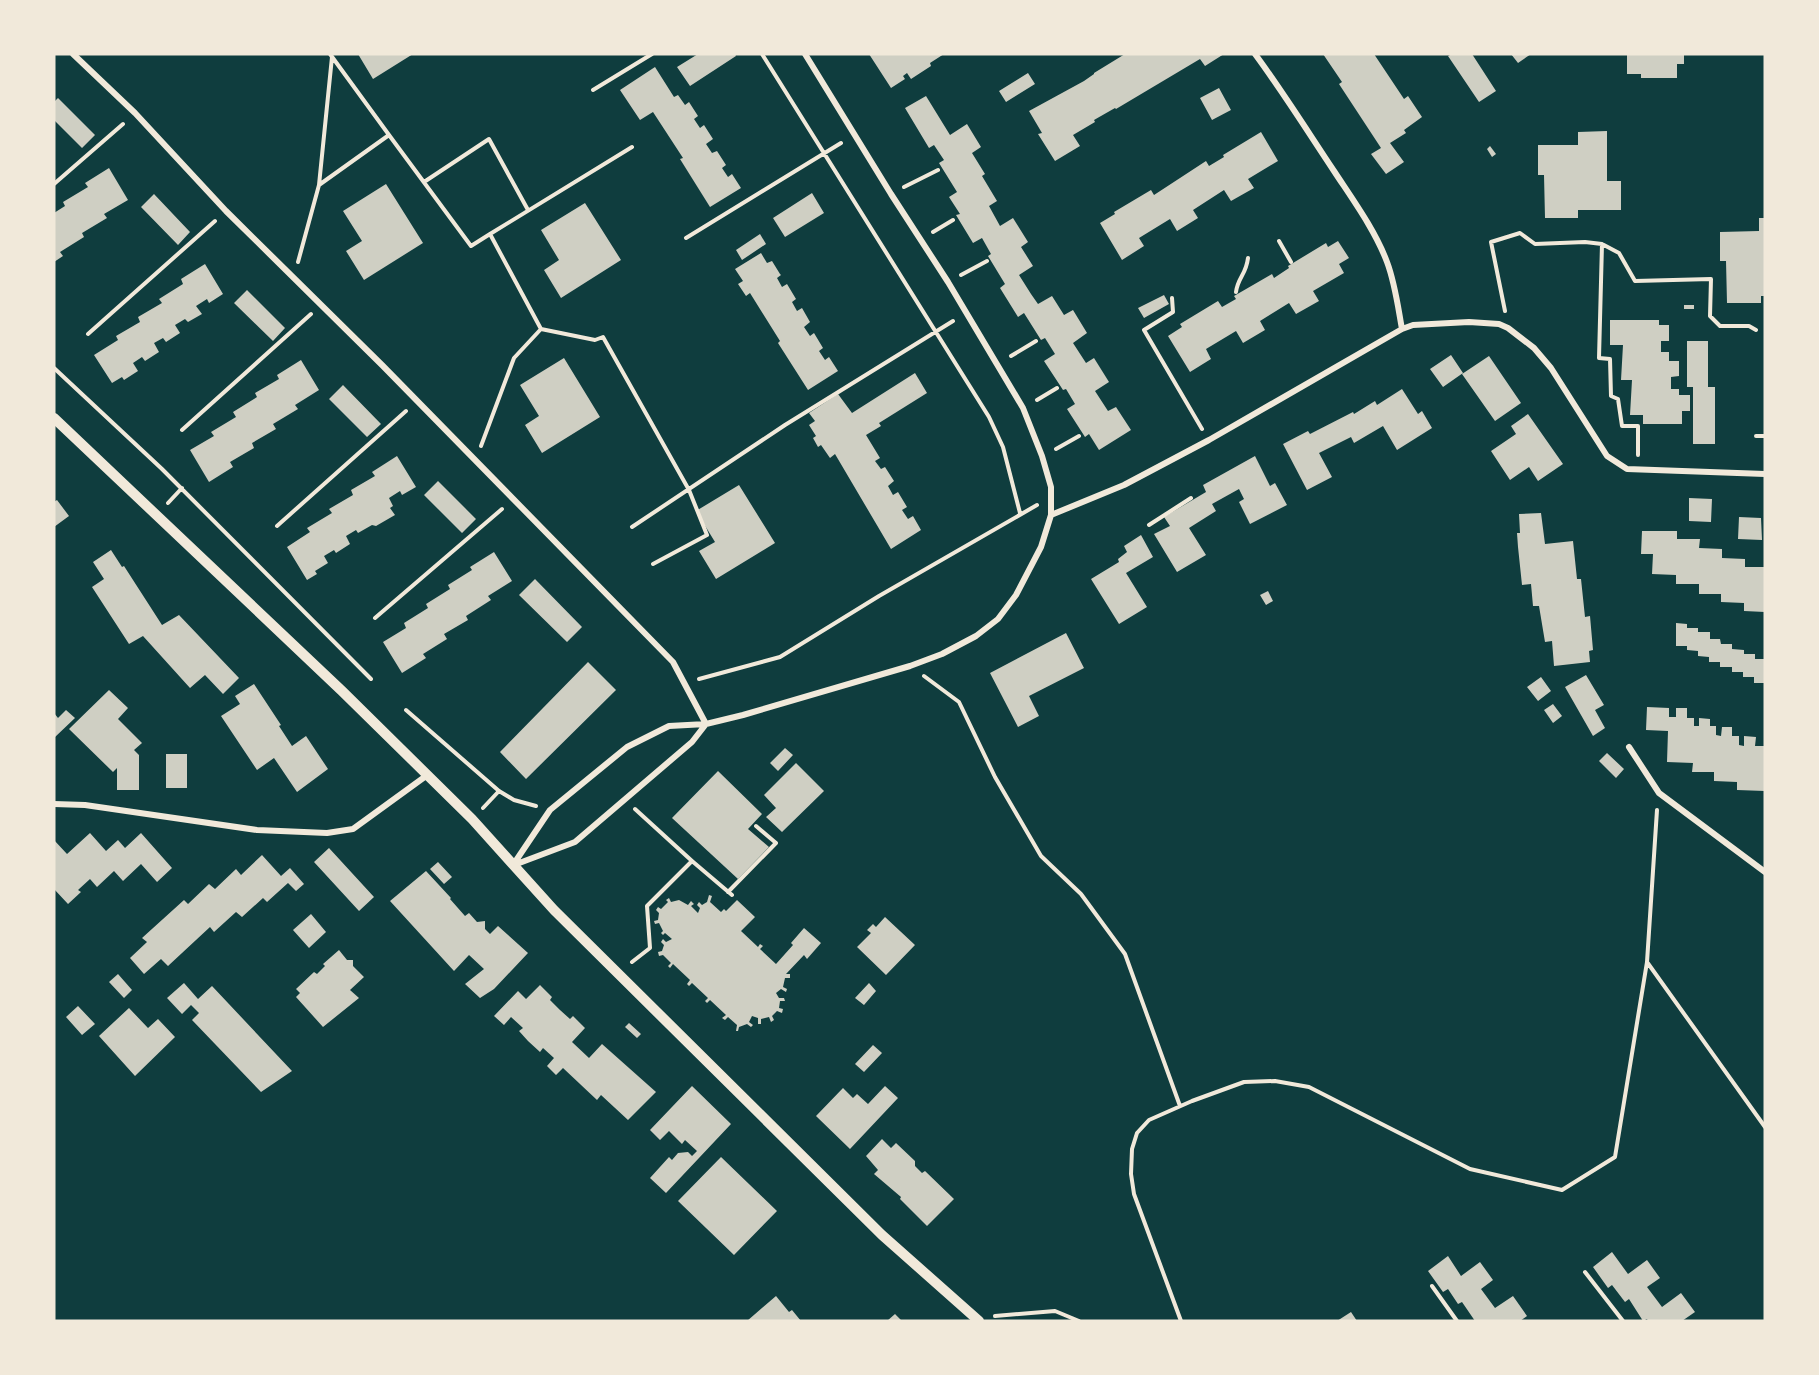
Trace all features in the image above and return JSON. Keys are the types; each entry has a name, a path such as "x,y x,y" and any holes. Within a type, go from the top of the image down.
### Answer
{"street":[{"path":"73,54 135,113 226,211 417,401 673,662 706,724"},
{"path":"513,866 550,810 627,747 669,726 706,724 744,715 910,666 942,654 960,645 998,619 1016,595 1041,547 1051,515 1051,486 1023,408 921,238 891,195 805,54"},
{"path":"1255,54 1281,89 1352,198 1387,261 1402,329"},
{"path":"1051,515 1124,485 1209,440 1402,329 1413,325 1468,322 1499,324 1508,328 1534,348 1551,368 1607,456 1617,464 1635,470 1765,474"},
{"path":"54,418 342,691 472,819 554,910 882,1235 977,1319"},
{"path":"513,866 575,842 692,742 706,724"},
{"path":"1629,747 1659,793 1765,872"},
{"path":"54,804 85,805 257,830 327,833 354,829 426,776"}],"path":[{"path":"593,90 652,54"},
{"path":"762,54 989,417 1004,447 1020,513"},
{"path":"331,55 471,246 632,147"},
{"path":"293,279 319,185 331,55"},
{"path":"54,184 135,113"},
{"path":"319,185 389,135"},
{"path":"686,238 855,135"},
{"path":"424,182 489,139 528,210"},
{"path":"891,195 938,170"},
{"path":"88,334 226,211"},
{"path":"921,238 953,220"},
{"path":"1508,328 1491,242 1520,233 1536,244 1585,242 1602,244 1619,253 1635,280 1711,279 1710,316 1720,326 1749,326 1756,330"},
{"path":"490,234 541,329"},
{"path":"1279,241 1291,262"},
{"path":"1602,244 1599,358 1610,359 1611,396 1618,399 1622,426 1638,426 1639,450 1635,470"},
{"path":"1236,292 1237,284 1247,271 1248,258"},
{"path":"948,282 987,261"},
{"path":"1172,298 1173,312 1144,330 1209,440"},
{"path":"182,430 320,305"},
{"path":"632,527 785,425 967,313"},
{"path":"476,461 514,358 541,329"},
{"path":"541,329 595,340 603,337 688,490 707,535 653,564"},
{"path":"998,364 1036,341"},
{"path":"54,368 162,469 371,679"},
{"path":"1023,408 1057,388"},
{"path":"277,526 417,401"},
{"path":"1042,456 1079,436"},
{"path":"1756,436 1765,436"},
{"path":"684,683 780,657 1020,513 1051,498"},
{"path":"1149,525 1191,498"},
{"path":"375,618 513,499"},
{"path":"910,666 959,702 995,777 1041,856 1081,894 1125,954 1180,1106"},
{"path":"406,710 499,791 514,800 550,810"},
{"path":"1181,1321 1134,1194 1131,1174 1132,1149 1137,1133 1149,1120 1180,1106 1244,1082 1275,1081 1309,1088 1470,1169 1562,1190 1615,1158 1647,962 1659,793"},
{"path":"625,800 730,893 776,843 756,826"},
{"path":"617,973 650,948 647,906 692,861"},
{"path":"1647,962 1765,1127"},
{"path":"1585,1272 1623,1321"},
{"path":"1432,1286 1457,1321"},
{"path":"977,1319 1054,1311 1079,1321"}],"building":[{"path":"358,54 413,54 373,79"},
{"path":"698,54 735,54 736,56 690,86 677,67"},
{"path":"869,54 944,54 911,79 907,73 903,76 905,79 891,88"},
{"path":"1125,54 1224,54 1205,66 1200,59 1094,120 1095,122 1073,135 1080,146 1055,161 1038,134 1042,133 1029,111 1084,81"},
{"path":"1323,54 1374,54 1404,99 1408,96 1422,117 1404,130 1406,133 1390,143 1404,162 1386,174 1371,154 1381,148 1339,84 1342,82"},
{"path":"1472,54 1496,91 1479,102 1448,56"},
{"path":"1511,54 1531,54 1518,63"},
{"path":"1627,54 1684,54 1684,64 1677,64 1677,78 1641,78 1641,74 1627,74"},
{"path":"655,67 674,97 678,95 685,105 689,102 698,116 694,119 700,128 704,125 713,139 706,144 712,153 717,151 726,165 722,168 728,177 732,174 741,188 710,207 680,159 683,158 653,112 640,120 620,90"},
{"path":"1028,73 1035,84 1006,102 999,91"},
{"path":"1219,88 1231,110 1212,120 1200,98"},
{"path":"926,96 950,135 967,124 981,147 972,153 985,174 982,176 997,201 989,206 1000,226 1013,218 1028,242 1021,247 1033,266 1019,275 1031,294 1038,304 1052,296 1064,315 1073,310 1087,333 1073,343 1086,363 1094,358 1109,382 1095,391 1108,411 1116,407 1131,430 1099,450 1089,434 1085,437 1067,409 1075,404 1044,361 1055,354 1045,338 1041,340 1024,313 1018,317 1000,288 1005,284 988,256 991,254 982,238 973,243 956,215 960,214 949,197 957,192 939,163 944,160 934,145 929,148 905,108"},
{"path":"58,98 95,135 82,148 54,120 54,102"},
{"path":"1607,131 1607,181 1621,181 1621,210 1578,210 1578,218 1545,218 1544,175 1538,175 1538,145 1578,145 1578,132"},
{"path":"1261,132 1278,161 1248,179 1254,188 1231,201 1224,190 1193,210 1198,218 1177,231 1170,219 1139,238 1144,246 1122,260 1100,223 1151,190 1154,195 1206,161 1209,166"},
{"path":"1490,146 1496,154 1492,157 1487,149"},
{"path":"109,168 128,200 104,214 107,218 82,233 84,237 60,252 63,256 54,262 54,213 65,206 63,202 88,187 85,183"},
{"path":"386,184 423,243 364,280 346,251 362,241 343,211"},
{"path":"812,193 824,213 785,237 773,218"},
{"path":"154,194 190,232 178,245 141,207"},
{"path":"585,203 621,260 561,298 544,270 559,260 541,230"},
{"path":"1759,218 1765,218 1765,296 1761,296 1761,303 1727,303 1726,261 1720,261 1720,232 1759,231"},
{"path":"760,234 766,244 742,260 736,250"},
{"path":"1338,241 1349,258 1339,264 1344,273 1313,291 1319,301 1296,314 1289,303 1260,321 1265,330 1243,343 1236,331 1206,349 1211,359 1190,372 1168,336 1182,327 1180,324 1218,301 1222,307 1236,299 1234,296 1272,274 1274,278 1289,268 1288,266 1326,243 1328,247"},
{"path":"761,253 767,263 772,261 781,275 777,278 782,287 787,284 796,299 792,302 797,311 802,308 810,322 804,327 810,336 814,333 823,348 819,351 825,360 829,357 838,371 808,390 750,293 746,296 738,284 743,281 735,269"},
{"path":"205,264 223,294 209,303 207,299 196,306 202,314 188,322 185,319 175,325 180,333 166,342 163,338 154,343 159,352 145,361 142,357 133,363 138,371 124,380 122,377 112,383 94,355 118,340 116,336 140,322 138,317 162,303 159,299 183,284 181,279"},
{"path":"247,290 285,328 273,341 234,303"},
{"path":"1164,295 1169,304 1144,318 1138,308"},
{"path":"1684,305 1694,305 1694,309 1684,309"},
{"path":"1610,320 1659,320 1659,325 1669,325 1669,341 1661,341 1661,352 1669,352 1669,361 1679,361 1679,376 1671,377 1671,389 1679,389 1679,395 1690,395 1690,411 1682,411 1682,424 1643,424 1643,415 1630,415 1632,380 1621,380 1623,345 1610,345"},
{"path":"1687,341 1708,341 1708,387 1715,387 1715,444 1693,444 1693,387 1687,387"},
{"path":"1451,355 1463,373 1443,387 1430,369"},
{"path":"1489,356 1521,403 1495,421 1462,374"},
{"path":"564,358 600,417 542,453 525,425 539,416 520,385"},
{"path":"301,360 319,390 295,405 298,409 273,424 276,429 252,443 254,448 230,462 233,467 209,482 190,450 214,436 211,432 236,417 233,412 257,397 255,393 279,379 277,375"},
{"path":"915,373 927,393 879,423 881,426 866,435 880,458 875,461 881,469 885,467 894,481 888,486 893,495 898,492 907,507 902,510 908,519 913,516 921,530 891,549 835,454 830,458 821,445 818,447 813,438 816,436 809,425 815,421 809,413 838,394 852,413"},
{"path":"343,385 381,424 367,437 329,399"},
{"path":"1402,389 1418,414 1422,411 1432,428 1397,450 1383,426 1354,443 1351,437 1319,453 1332,477 1307,490 1283,444 1308,431 1310,434 1353,412 1354,414 1375,401 1377,405"},
{"path":"1528,414 1563,464 1538,481 1529,467 1510,480 1491,451 1516,434 1511,426"},
{"path":"397,456 416,487 402,495 400,491 389,498 393,506 390,508 395,515 376,526 372,525 358,533 356,530 346,536 350,544 336,553 334,550 324,556 328,563 315,571 317,574 307,580 287,547 310,532 307,528 332,513 329,509 353,495 351,490 375,476 372,472"},
{"path":"1255,456 1270,486 1275,483 1287,505 1250,524 1239,502 1244,499 1239,489 1212,504 1216,511 1189,528 1206,555 1177,572 1154,534 1170,526 1164,517 1206,492 1203,485"},
{"path":"438,481 476,519 462,533 424,495"},
{"path":"739,485 775,543 716,579 699,551 715,542 696,511"},
{"path":"1689,498 1712,499 1711,522 1689,521"},
{"path":"57,500 69,516 54,527 54,502"},
{"path":"1541,513 1545,544 1573,541 1577,579 1581,579 1585,617 1590,616 1593,650 1589,651 1590,662 1554,666 1552,641 1545,642 1539,606 1533,606 1531,584 1522,585 1517,533 1520,533 1519,514"},
{"path":"1739,517 1761,518 1762,540 1738,539"},
{"path":"1642,531 1677,531 1677,539 1700,539 1699,548 1722,549 1722,558 1745,559 1745,567 1765,567 1765,612 1744,611 1744,603 1721,602 1721,594 1699,594 1699,584 1676,584 1676,575 1652,574 1653,554 1641,554"},
{"path":"1141,535 1153,557 1126,573 1147,607 1119,624 1091,579 1119,562 1118,559 1127,552 1124,546"},
{"path":"111,550 162,625 179,615 239,678 223,694 205,675 190,688 143,636 129,644 92,587 104,579 93,562"},
{"path":"494,552 512,581 488,596 491,600 466,616 468,620 444,634 447,639 423,654 426,658 402,673 383,642 406,628 404,623 428,608 426,604 450,589 448,585 472,570 470,567"},
{"path":"535,579 582,627 567,642 519,595"},
{"path":"1268,591 1273,601 1266,605 1260,595"},
{"path":"1676,623 1687,624 1687,628 1698,628 1698,632 1710,632 1710,639 1720,639 1721,644 1732,644 1732,649 1744,650 1744,654 1755,654 1755,659 1765,659 1765,683 1754,683 1754,677 1743,677 1743,672 1732,672 1732,667 1720,667 1720,662 1709,662 1709,657 1698,656 1698,651 1687,650 1687,646 1676,646"},
{"path":"1066,633 1084,668 1029,696 1039,716 1018,727 990,673"},
{"path":"588,662 616,690 526,779 500,752"},
{"path":"1586,675 1604,705 1595,710 1605,728 1593,736 1565,687"},
{"path":"1541,677 1551,691 1538,701 1527,687"},
{"path":"254,684 292,746 306,736 328,769 297,792 274,758 257,770 221,716 240,704 235,696"},
{"path":"109,690 128,708 118,719 142,743 134,750 139,755 139,790 117,790 117,768 113,772 69,729"},
{"path":"1553,704 1562,716 1553,723 1544,710"},
{"path":"1647,707 1669,708 1669,717 1676,717 1676,708 1687,708 1687,718 1694,718 1694,726 1699,726 1699,718 1710,719 1710,726 1716,726 1716,735 1721,736 1722,727 1732,727 1732,736 1739,736 1739,745 1744,746 1744,736 1756,737 1755,746 1765,746 1765,791 1737,790 1737,782 1714,781 1714,772 1692,772 1693,763 1667,762 1668,731 1646,730"},
{"path":"66,710 75,718 54,738 54,713 58,718"},
{"path":"785,748 793,755 778,771 770,763"},
{"path":"1607,753 1624,769 1616,778 1599,761"},
{"path":"166,754 187,754 187,788 166,788"},
{"path":"796,763 824,791 782,832 766,817 776,808 764,795"},
{"path":"718,771 762,814 748,829 769,847 738,879 672,818"},
{"path":"90,833 106,851 118,840 125,848 141,833 172,868 157,882 141,864 123,881 114,871 97,887 90,879 78,890 81,892 68,904 54,889 54,840 67,854"},
{"path":"329,848 374,897 359,911 314,862"},
{"path":"262,855 281,876 290,868 304,884 296,891 288,883 267,902 263,898 242,917 236,912 214,932 210,927 168,966 161,959 144,974 130,958 147,942 142,938 184,900 188,904 209,884 215,889 236,869 241,875"},
{"path":"438,862 452,877 444,884 430,869"},
{"path":"426,871 465,916 469,913 477,922 485,921 485,929 490,934 498,926 528,953 494,989 480,998 465,984 484,969 469,955 454,971 390,901"},
{"path":"709,895 712,896 710,902 721,912 724,909 726,911 737,900 755,917 741,931 758,947 760,944 763,946 760,949 776,964 804,928 821,943 807,959 804,955 786,974 790,974 790,978 785,978 783,987 787,989 786,992 781,989 776,993 785,1001 780,1001 779,1008 783,1009 782,1013 777,1011 772,1016 774,1020 771,1022 769,1017 761,1019 761,1024 758,1024 758,1018 752,1016 749,1022 753,1025 751,1027 747,1024 736,1031 737,1025 728,1017 725,1020 722,1018 726,1015 710,1000 707,1003 705,1001 708,998 692,983 689,986 687,984 690,980 673,964 670,968 668,966 671,963 663,955 659,956 658,952 662,951 664,945 661,942 663,939 666,942 672,939 665,933 663,935 661,933 663,931 659,923 655,924 654,921 658,920 659,913 656,910 658,907 661,909 669,898 671,902 679,900 688,905 691,901 694,904 691,906 698,913 700,908 697,905 699,902 702,905 707,902"},
{"path":"311,914 326,932 309,948 293,930"},
{"path":"885,917 915,945 886,975 857,947 871,933 867,930 873,924 876,927"},
{"path":"339,950 347,960 353,960 353,966 364,977 350,990 359,998 323,1027 296,997 300,993 296,989 314,972 317,974 325,966 323,964"},
{"path":"118,974 132,990 124,998 109,982"},
{"path":"184,983 198,999 212,986 292,1071 261,1092 192,1020 199,1013 191,1005 182,1014 167,998"},
{"path":"869,983 876,991 864,1005 855,998"},
{"path":"540,985 552,997 550,1000 560,1010 570,1019 573,1016 585,1028 572,1042 589,1058 602,1044 656,1092 628,1120 601,1095 597,1100 563,1068 556,1075 547,1066 554,1058 543,1048 540,1052 528,1041 519,1031 523,1028 511,1017 504,1025 494,1016 518,991 526,999"},
{"path":"78,1006 95,1024 82,1035 66,1017"},
{"path":"129,1008 148,1028 158,1019 175,1037 135,1076 99,1036"},
{"path":"629,1023 641,1034 637,1038 625,1027"},
{"path":"873,1045 882,1053 864,1072 855,1064"},
{"path":"692,1086 731,1124 666,1193 650,1178 669,1157 672,1160 678,1153 688,1152 692,1156 697,1151 685,1140 682,1144 669,1131 660,1140 650,1130"},
{"path":"885,1086 898,1098 850,1149 816,1116 843,1088 853,1098 857,1094 868,1104"},
{"path":"882,1139 891,1148 896,1143 915,1161 915,1166 922,1173 925,1171 954,1199 927,1226 900,1199 901,1197 874,1174 878,1170 866,1156"},
{"path":"721,1157 777,1211 734,1255 678,1201"},
{"path":"1612,1252 1628,1274 1647,1260 1660,1278 1647,1287 1662,1307 1681,1293 1695,1312 1682,1321 1648,1321 1647,1319 1643,1321 1629,1299 1625,1302 1612,1285 1608,1288 1593,1267"},
{"path":"1448,1256 1461,1276 1480,1262 1493,1280 1481,1289 1495,1308 1513,1296 1527,1316 1520,1321 1475,1321 1462,1302 1458,1304 1448,1289 1443,1292 1428,1271"},
{"path":"776,1296 789,1312 792,1310 801,1321 747,1321"},
{"path":"1351,1312 1357,1321 1337,1321"},
{"path":"895,1314 902,1321 887,1321"}]}
